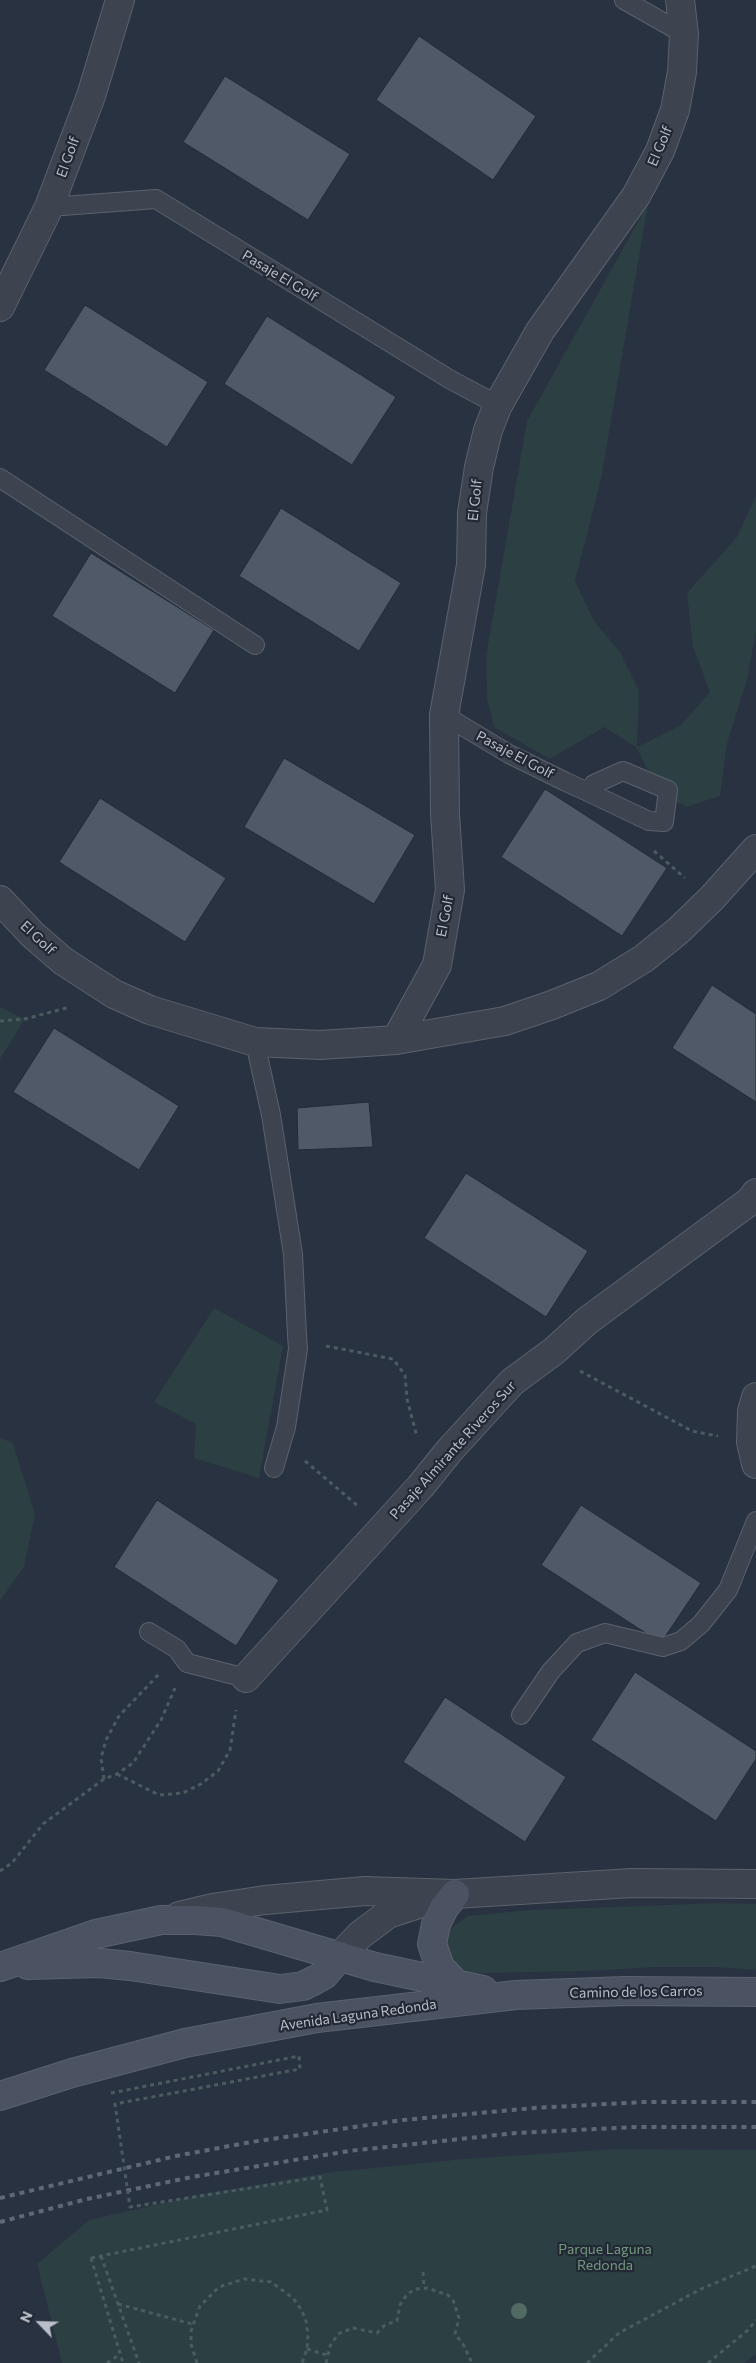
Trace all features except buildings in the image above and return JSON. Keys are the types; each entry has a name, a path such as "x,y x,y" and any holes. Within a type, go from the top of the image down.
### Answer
{"main road":[{"path":"455,1894 444,1908 436,1924 432,1944 440,1967 457,1985"},
{"name":"Avenida Laguna Redonda","path":"0,1967 88,1937 161,1920 222,1922 375,1967 457,1985 516,1995"},
{"path":"0,1967 100,1964 176,1972 280,1989 303,1986 315,1980 324,1975 340,1956"},
{"name":"Camino de los Carros","path":"516,1995 625,1990 756,1992"},
{"name":"Avenida Laguna Redonda","path":"0,2096 72,2073 185,2043 317,2018 516,1995"}],"street":[{"name":"El Golf","path":"0,307 49,207 91,96 120,0"},
{"name":"El Golf","path":"396,1040 436,965 450,890 445,814 444,715 471,565 472,513 479,467 488,430 498,405 540,331 636,196 660,152 675,110 682,72 684,34 680,0"},
{"name":"El Golf","path":"0,900 32,935 63,961 114,994 150,1010 255,1042 320,1045 396,1040 505,1021 599,986 643,959 678,932 756,849"},
{"name":"Pasaje Almirante Riveros Sur","path":"242,1677 383,1527 512,1382 554,1351 587,1320 750,1201 756,1193"},
{"path":"756,1397 752,1411 751,1442 756,1464"},
{"name":"Avenida Laguna Redonda","path":"161,1920 212,1908 265,1900 365,1891 455,1894 632,1883 756,1884"},
{"name":"Avenida Laguna Redonda","path":"340,1956 360,1935 388,1914 455,1894"}],"lane":[{"path":"624,0 684,34"},
{"name":"Pasaje El Golf","path":"49,207 156,200 451,380 498,405"},
{"path":"0,478 254,644"},
{"name":"Pasaje El Golf","path":"444,715 509,754 588,792"},
{"path":"255,1042 271,1115 293,1254 298,1349 286,1427 274,1468"},
{"path":"521,1715 551,1671 578,1643 605,1633 663,1647 681,1641 701,1624 728,1590 756,1521"},
{"path":"149,1632 182,1656 242,1677"}],"path":[{"path":"666,860 685,878"},
{"path":"0,1021 25,1019 114,994"},
{"path":"297,1335 321,1345 393,1359 404,1375 407,1399 418,1438"},
{"path":"585,1375 692,1431"},
{"path":"286,1427 300,1455 315,1471 383,1527"},
{"path":"0,1871 12,1863 43,1824 104,1779 116,1774 132,1762 161,1720 182,1656"},
{"path":"104,1779 101,1758 106,1740 119,1716 182,1656"},
{"path":"116,1774 158,1795 183,1793 201,1784 218,1771 230,1750 242,1677"},
{"path":"111,2093 299,2056 300,2069 115,2104 130,2207 320,2177 327,2210 91,2258 123,2363"},
{"path":"101,2256 139,2363"},
{"path":"587,2363 619,2333 703,2288 756,2266"},
{"path":"422,2272 424,2288"},
{"path":"197,2363 191,2344 192,2324 200,2306 219,2287 244,2279 258,2279 271,2282 283,2289 301,2309 306,2321 307,2349 302,2363"},
{"path":"326,2363 330,2346 338,2334 345,2330 362,2329 377,2333 385,2325 397,2321 400,2305 407,2294 424,2288 434,2289 448,2295 453,2300 459,2318 455,2334 463,2344 472,2363"},
{"path":"118,2304 192,2324"},
{"path":"708,2363 748,2330 756,2320"},
{"path":"307,2349 327,2355"},
{"path":"107,2363 120,2354"}],"green space":[{"path":"648,204 601,479 575,581 594,621 620,652 639,691 637,747 680,726 710,692 693,647 687,593 737,537 756,496 756,631 747,680 727,743 720,796 686,807 659,792 636,747 604,727 550,759 494,727 487,698 486,656 527,421"},
{"path":"0,1007 25,1019 0,1059"},
{"path":"214,1308 283,1346 259,1478 194,1458 196,1424 154,1402"},
{"path":"0,1438 13,1443 35,1514 24,1567 0,1601"},
{"path":"721,1903 756,1904 756,1970 715,1967 655,1967 587,1971 482,1973 467,1972 448,1959 445,1941 449,1930 468,1916 531,1910"},
{"name":"Parque Laguna Redonda","path":"615,2149 756,2150 756,2354 744,2363 62,2363 37,2264 89,2220 203,2194 333,2172 464,2159"}],"railway":[{"path":"0,2198 176,2156 251,2142 403,2120 534,2108 644,2102 756,2102"},
{"path":"0,2222 87,2199 192,2177 349,2151 516,2133 636,2127 756,2127"}]}
